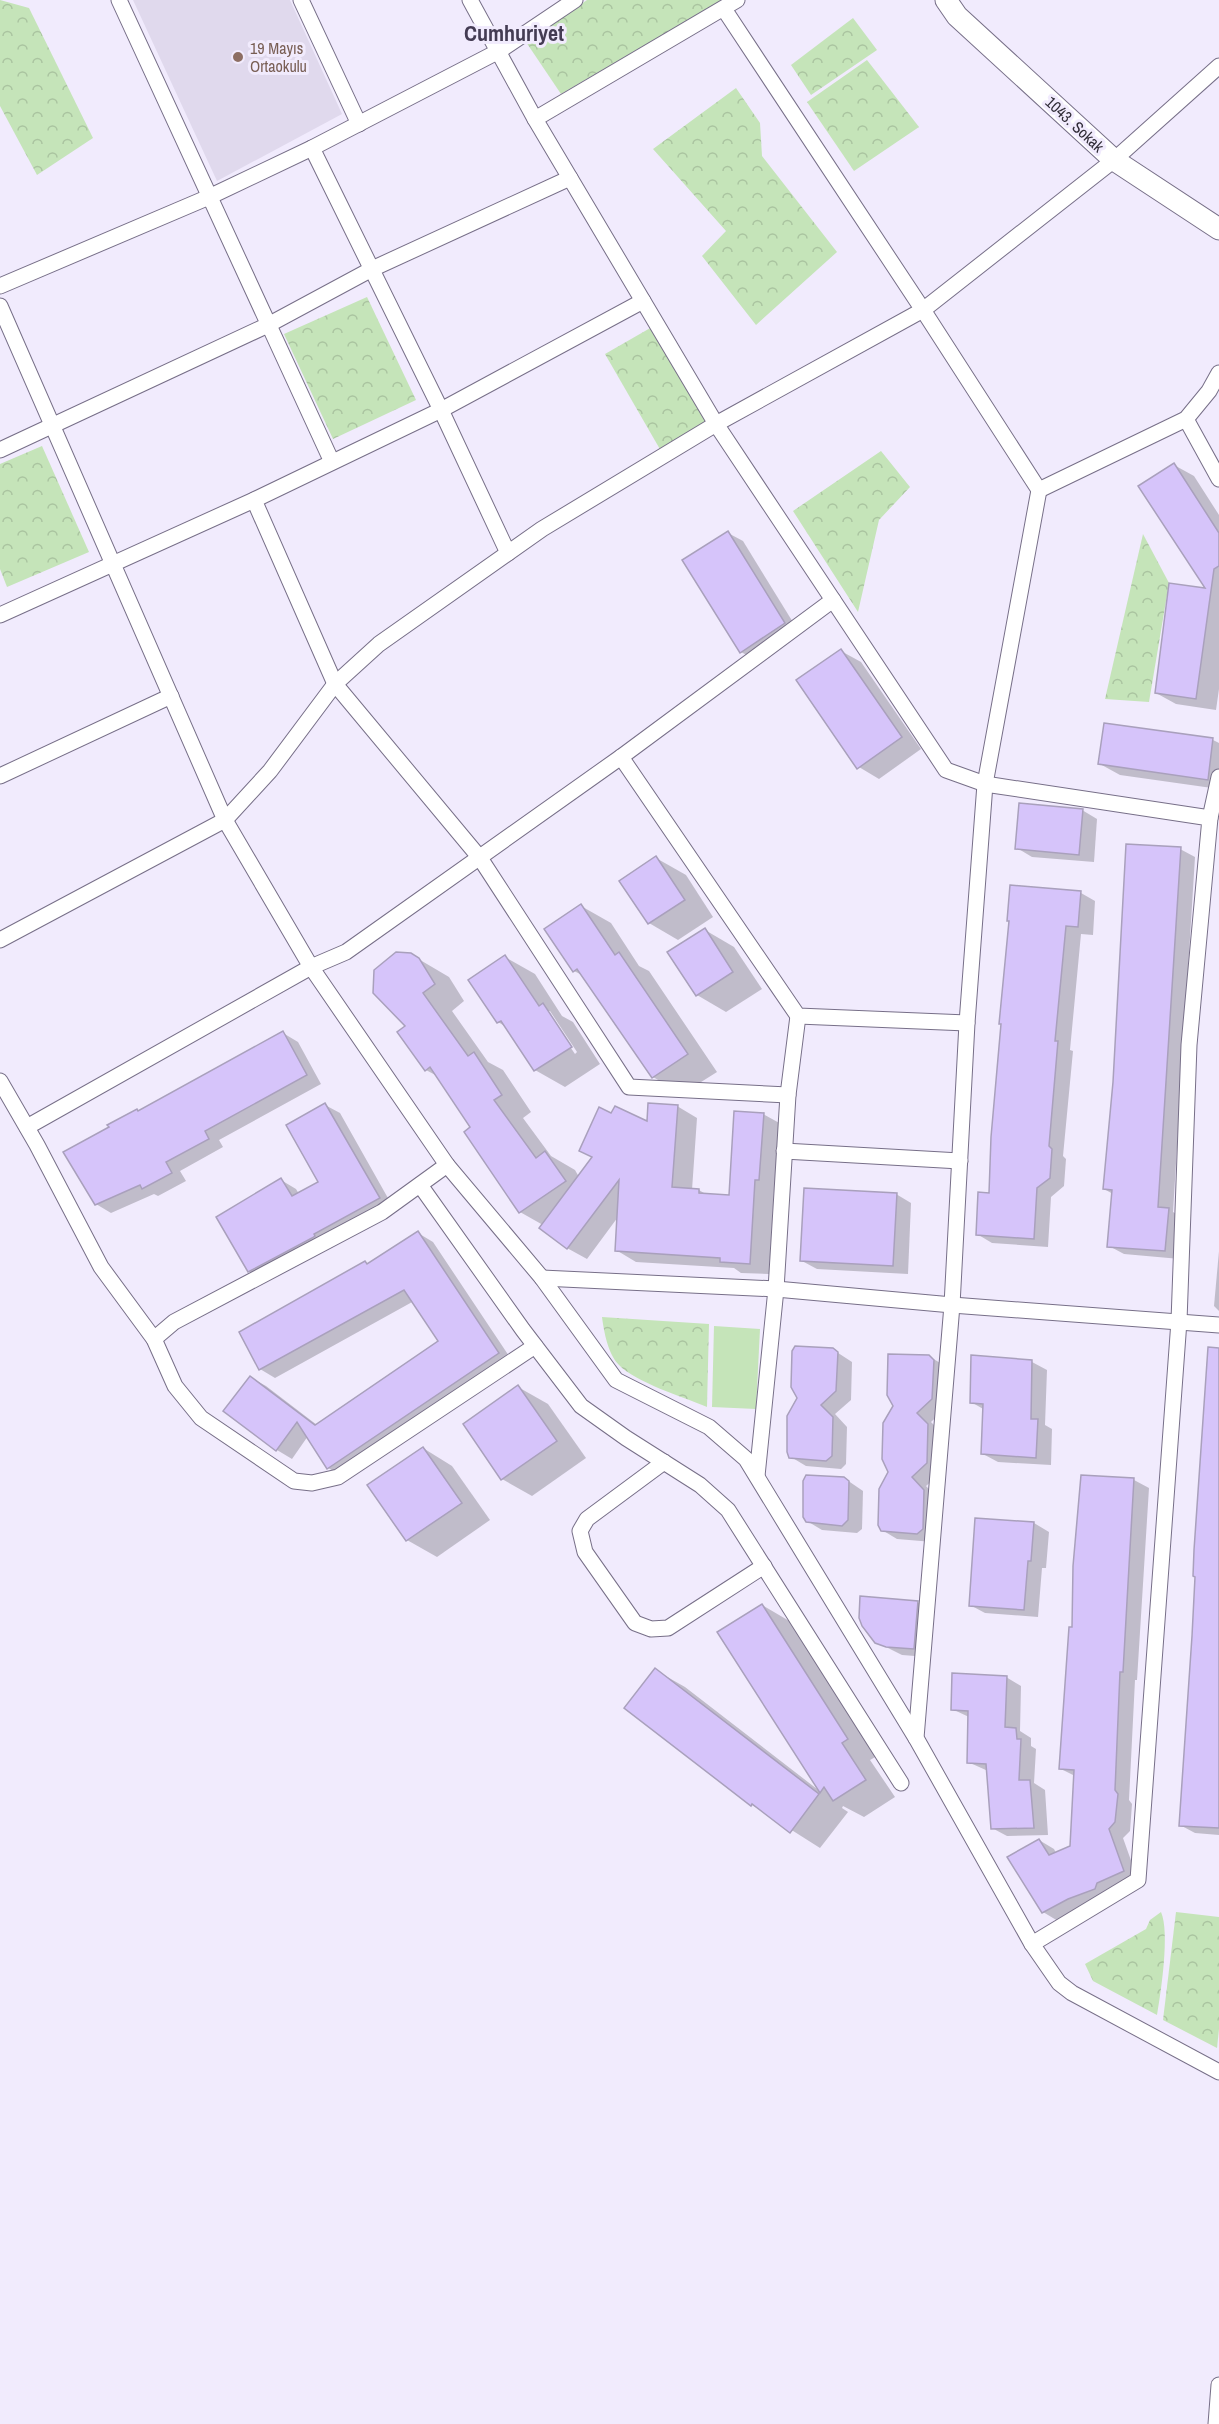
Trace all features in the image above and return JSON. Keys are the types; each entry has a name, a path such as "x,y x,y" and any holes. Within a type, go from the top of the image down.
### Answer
{"street":[{"path":"119,0 268,326 333,462"},
{"path":"301,0 359,124"},
{"path":"470,0 535,119 716,424 946,770 985,784 1210,818"},
{"path":"0,286 209,197 312,148 499,51 575,0"},
{"path":"535,119 737,0"},
{"name":"1043. Sokak","path":"946,0 957,16 1114,160 1219,229"},
{"path":"724,9 1039,490 985,784 967,1023 952,1305 916,1738"},
{"path":"0,940 225,820 270,771 335,684 379,644 542,529 716,424 923,310 1114,160 1219,66"},
{"path":"312,148 441,410 508,553"},
{"path":"0,450 268,326 372,269 570,178"},
{"path":"0,615 254,500 441,410 643,301"},
{"path":"0,306 225,820 311,968 447,1165 542,1278 616,1380 709,1427 746,1459 916,1738 1032,1944 1059,1983 1072,1993 1219,2072"},
{"path":"1039,490 1186,419 1209,391 1219,373"},
{"path":"1186,419 1219,479"},
{"path":"254,500 335,684 480,858 629,1087 788,1095"},
{"path":"27,1127 311,968 346,952 621,757 833,600"},
{"path":"0,776 171,696"},
{"path":"621,757 798,1016 788,1095 776,1289 757,1476"},
{"path":"1032,1944 1138,1880 1179,1321 1189,1045 1210,818 1219,777"},
{"path":"798,1016 967,1023"},
{"path":"0,1082 27,1127 101,1267 154,1338 175,1386 201,1418 294,1481 312,1483 338,1477 535,1346"},
{"path":"784,1151 960,1161"},
{"path":"154,1338 174,1322 382,1212 447,1165"},
{"path":"420,1185 580,1406 700,1485 728,1510 901,1783"},
{"path":"542,1278 776,1289 1219,1325"},
{"path":"664,1462 587,1519 580,1531 585,1552 635,1623 651,1629 668,1628 764,1566"},
{"path":"1216,2424 1219,2385"}],"shaded area":[{"name":"19 Mayıs Ortaokulu","path":"133,0 290,0 342,114 217,181"}],"green space":[{"path":"0,0 29,8 93,138 37,175 0,106"},
{"path":"587,0 723,0 561,94 526,42"},
{"path":"853,18 877,50 811,95 791,65"},
{"path":"867,60 919,127 854,171 807,102"},
{"path":"736,88 760,123 762,156 837,252 756,325 702,256 726,231 653,149"},
{"path":"367,297 416,400 333,439 284,334"},
{"path":"652,327 711,422 661,451 605,354"},
{"path":"42,446 89,552 7,587 0,569 0,464"},
{"path":"881,451 910,487 879,520 858,612 793,511"},
{"path":"1143,534 1169,583 1149,702 1105,699"},
{"path":"602,1317 709,1324 707,1407 648,1383 619,1365 609,1349"},
{"path":"714,1326 760,1329 756,1409 712,1407"},
{"path":"1161,1912 1164,1921 1165,1947 1157,2015 1093,1981 1085,1964 1146,1929 1150,1920"},
{"path":"1176,1912 1219,1917 1217,2048 1163,2020"}],"building":[{"path":"1174,463 1219,533 1219,566 1214,569 1196,699 1155,693 1169,583 1205,588 1138,486"},
{"path":"728,531 785,623 740,653 682,560"},
{"path":"841,649 902,737 857,769 796,680"},
{"path":"1104,723 1213,738 1208,780 1098,764"},
{"path":"1019,803 1083,809 1079,855 1015,849"},
{"path":"1126,844 1181,847 1158,1207 1169,1208 1165,1251 1107,1247 1112,1190 1103,1189 1113,1082"},
{"path":"656,856 685,900 648,924 619,881"},
{"path":"1010,885 1081,891 1078,927 1066,926 1055,1041 1058,1041 1049,1146 1052,1149 1050,1178 1037,1188 1034,1239 976,1235 978,1192 989,1193 991,1137"},
{"path":"581,904 615,955 619,952 688,1054 652,1078 577,969 573,972 544,929"},
{"path":"705,928 733,972 696,996 667,952"},
{"path":"396,952 411,953 419,958 435,984 423,993 468,1056 474,1052 502,1095 494,1100 536,1158 545,1151 566,1181 519,1213 464,1132 470,1127 430,1067 425,1071 397,1032 405,1026 373,993 374,970"},
{"path":"505,955 539,1006 543,1003 572,1047 534,1071 501,1021 497,1023 468,980"},
{"path":"283,1031 307,1075 205,1131 209,1139 166,1162 172,1173 142,1189 140,1185 95,1205 63,1152 109,1127 107,1125 137,1109 138,1111"},
{"path":"325,1103 380,1198 248,1272 216,1217 281,1178 292,1196 318,1182 286,1125"},
{"path":"648,1103 678,1105 672,1187 699,1189 699,1193 729,1195 734,1111 764,1113 759,1180 755,1180 750,1264 720,1262 720,1258 615,1251 619,1180 567,1249 539,1228 592,1157 579,1151 599,1107 611,1113 615,1106 647,1121"},
{"path":"804,1188 897,1193 893,1266 800,1261"},
{"path":"418,1231 499,1353 327,1469 297,1422 276,1451 223,1411 250,1376 315,1425 438,1341 404,1290 259,1370 239,1332 365,1261 367,1264"},
{"path":"795,1346 833,1348 838,1352 836,1391 821,1405 833,1417 832,1456 826,1461 789,1458 787,1452 787,1416 797,1398 791,1387 792,1351"},
{"path":"1208,1347 1219,1348 1219,1828 1179,1826"},
{"path":"888,1354 929,1355 934,1360 932,1399 917,1413 928,1424 927,1463 912,1477 924,1490 923,1529 917,1534 881,1531 878,1525 879,1489 888,1472 882,1459 883,1423 893,1406 887,1395"},
{"path":"971,1355 1032,1360 1031,1419 1038,1419 1036,1458 981,1454 983,1404 970,1403"},
{"path":"518,1385 557,1441 501,1480 463,1424"},
{"path":"423,1447 462,1503 406,1541 367,1485"},
{"path":"806,1475 844,1477 849,1481 848,1520 842,1526 806,1522 803,1517 803,1481"},
{"path":"1081,1475 1134,1478 1123,1672 1120,1672 1115,1790 1118,1794 1115,1822 1109,1829 1124,1871 1097,1883 1095,1889 1068,1899 1042,1913 1007,1857 1039,1839 1049,1855 1070,1846 1074,1770 1059,1769 1069,1627 1072,1627 1073,1566"},
{"path":"975,1518 1034,1522 1024,1610 969,1606"},
{"path":"860,1596 918,1601 914,1649 886,1647 875,1643 859,1618"},
{"path":"762,1604 848,1739 842,1743 866,1780 833,1801 824,1787 820,1793 717,1632"},
{"path":"655,1668 819,1794 790,1833 752,1804 751,1806 624,1708"},
{"path":"952,1673 1007,1676 1005,1727 1016,1728 1017,1739 1021,1739 1019,1780 1030,1780 1034,1828 991,1829 986,1764 967,1763 968,1711 951,1710"}],"place":[{"name":"19 Mayıs Ortaokulu","path":"238,57"}],"district":[{"name":"Cumhuriyet","path":"514,33"}]}
